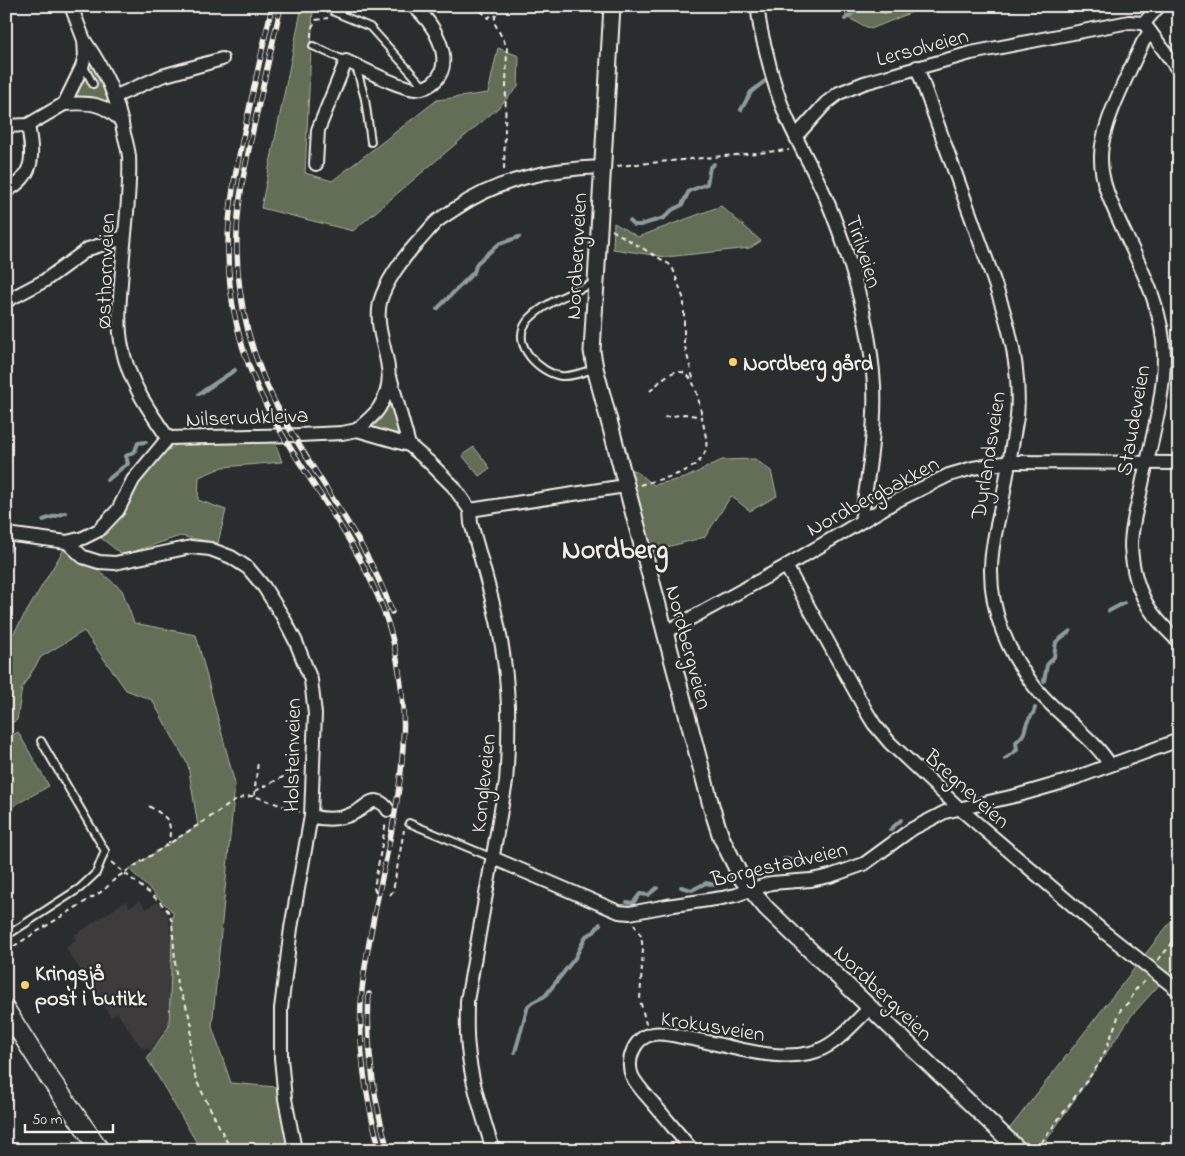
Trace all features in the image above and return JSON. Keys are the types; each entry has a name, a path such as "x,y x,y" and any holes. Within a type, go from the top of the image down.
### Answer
{"main road":[{"path":"6,1010 46,1073 100,1150"}],"street":[{"path":"64,104 83,65 84,40 71,6"},
{"path":"316,164 318,130 351,63 415,89 425,88 438,77 443,68 444,54 436,34 414,6"},
{"name":"Nordbergveien","path":"612,6 592,336 594,368 712,809 742,879 766,908 1019,1150"},
{"name":"Tirilveien","path":"758,6 758,16 768,63 786,114 841,236 855,277 871,350 874,386 873,425 870,465 861,521"},
{"path":"1159,6 1147,28 1179,71"},
{"name":"Lersolveien","path":"798,142 816,112 839,93 864,82 971,53 1129,22 1147,28"},
{"name":"Staudeveien","path":"1147,28 1143,42 1104,134 1101,158 1102,171 1108,192 1155,304 1162,339 1164,369 1160,402 1134,521 1131,546 1133,560 1136,576 1148,607 1166,630 1179,642"},
{"name":"Østhornveien","path":"84,40 99,61 116,96 129,155 129,189 120,300 122,348 142,399 168,438"},
{"path":"116,96 162,76 222,59"},
{"name":"Dyrlandsveien","path":"918,67 998,293 1015,354 1019,398 991,569 999,622 1014,659 1033,685 1057,712 1097,748 1110,765"},
{"path":"6,126 28,125 64,104 84,103 99,105 113,113 122,122"},
{"path":"6,191 23,180 27,172 32,149 28,125"},
{"path":"409,445 390,375 379,320 380,302 390,278 408,253 437,222 470,199 504,183 536,175 602,167"},
{"path":"6,302 44,281 88,249 124,236"},
{"path":"358,430 378,410 386,394 390,375"},
{"name":"Nilserudkleiva","path":"6,534 67,542 83,538 100,530 118,510 133,480 168,438 307,435 358,430"},
{"name":"Kongleveien","path":"358,430 409,445 430,462 453,486 470,510 471,523 500,633 507,690 508,753 506,782 468,1001 467,1026 468,1050 475,1087 493,1150"},
{"name":"Nordbergbakken","path":"664,633 786,566 861,521 926,485 949,475 973,468 1010,462 1179,463"},
{"path":"470,510 625,486"},
{"name":"Holsteinveien","path":"67,542 83,557 100,562 115,563 191,547 210,549 231,557 248,568 264,587 296,642 311,680 315,701 311,816 291,928 281,1009 281,1058 284,1091 295,1150"},
{"name":"Bregneveien","path":"786,566 874,724 910,764 1104,932 1179,991"},
{"name":"Borgestadveien","path":"493,858 618,912 630,913 722,898 771,883 811,880 846,871 864,864 927,820 959,808 1041,790 1179,740"},
{"path":"311,816 321,819 346,816 354,814 372,801 381,803 388,810"},
{"name":"Krokusveien","path":"692,1150 643,1092 632,1076 630,1063 633,1050 640,1040 653,1034 691,1038 764,1053 802,1055 817,1051 833,1043 870,1008"}],"lane":[{"path":"333,14 370,27 425,88"},
{"path":"313,46 351,63 365,99 371,142"},
{"path":"83,65 92,84"},
{"path":"594,368 562,376 546,372 529,355 524,345 523,336 524,325 533,315 574,290 596,282"},
{"path":"6,936 80,888 96,873 105,856 105,851 41,741"},
{"path":"409,823 493,858"}],"path":[{"path":"464,6 476,7 489,18 498,6"},
{"path":"498,6 494,22 507,47 504,183"},
{"path":"313,46 310,32 314,22 333,14"},
{"path":"602,167 793,150 798,142"},
{"path":"599,222 669,264 674,269 684,300 684,343 702,417 706,448 700,460 673,477 657,479 632,487 625,486"},
{"path":"650,391 666,376 678,372 687,374 694,382"},
{"path":"661,418 685,414 702,417"},
{"path":"255,791 287,775 313,750"},
{"path":"254,796 258,762"},
{"path":"6,951 104,890 125,872 244,797 254,796 311,816"},
{"path":"149,806 169,822 171,827 169,844"},
{"path":"376,892 374,888 388,810"},
{"path":"390,895 393,891 405,827 409,823"},
{"path":"105,856 160,900 168,910 172,922 177,986 185,1002 192,1026 189,1050 196,1080 231,1150"},
{"path":"630,913 641,936 644,949 640,1000 646,1024 653,1034"},
{"path":"1154,966 1179,935"},
{"path":"1036,1150 1099,1064 1121,1009 1129,1002 1136,989 1146,980 1148,974"}],"shaded area":[{"path":"126,901 130,907 140,901 146,909 157,902 167,913 169,921 178,1011 151,1049 141,1047 117,1013 111,1017 66,948 76,940 73,936"}],"green space":[{"path":"302,6 319,6 313,8 305,173 332,181 437,100 488,93 498,48 519,56 518,87 498,108 353,231 261,208"},
{"path":"844,6 927,6 871,29 846,17"},
{"path":"91,67 95,67 99,72 111,103 91,98 76,97 84,75 90,86 96,83 90,71"},
{"path":"721,206 761,241 750,248 666,257 613,249 614,223 638,237"},
{"path":"390,403 393,403 401,430 395,435 372,428 381,419"},
{"path":"199,440 275,442 282,462 223,467 199,477 198,500 226,510 218,543 180,536 123,555 101,538 161,455 181,442"},
{"path":"474,447 490,468 479,476 462,455"},
{"path":"755,459 771,471 777,496 750,511 731,496 705,537 648,552 627,471 634,470 654,485 685,478 722,460"},
{"path":"67,544 122,590 134,623 196,635 235,784 212,1027 231,1083 276,1087 289,1150 201,1150 147,1058 169,1026 173,912 129,869 198,826 188,765 152,700 126,690 84,631 41,657 22,688 17,720 6,726 6,646"},
{"path":"18,732 49,786 6,810 6,739"},
{"path":"1179,911 1179,963 1132,1015 1040,1150 993,1150"}],"waterway":[{"path":"845,19 856,11 857,6"},
{"path":"870,6 872,9 885,12 892,6"},
{"path":"741,110 751,92 765,81"},
{"path":"630,221 634,225 640,225 664,218 672,210 682,205 689,191 707,184 710,167 714,164"},
{"path":"437,309 474,272 477,263 499,244 519,237"},
{"path":"199,394 235,370"},
{"path":"107,480 128,464 126,456 135,451 138,443 146,442"},
{"path":"43,520 65,513"},
{"path":"6,554 11,547"},
{"path":"1109,611 1124,603"},
{"path":"1044,681 1047,665 1054,657 1056,642 1070,631"},
{"path":"1005,759 1017,750 1016,742 1024,733 1035,708"},
{"path":"890,830 901,820"},
{"path":"784,859 822,862"},
{"path":"681,887 692,890 706,883 715,885"},
{"path":"627,902 633,903 640,894 648,895 657,888"},
{"path":"515,1052 528,1006 545,996 575,958 586,936 594,932 600,924"}],"railway":[{"path":"272,6 239,154 231,201 228,232 229,269 238,331 259,390 282,434 360,559 384,612 398,663 404,731 401,768 390,842 367,953 361,1010 366,1090 380,1150"},
{"path":"281,6 243,177 239,205 237,258 243,306 255,354 273,399 299,445 357,538 382,587 392,612"},
{"path":"369,994 368,1014 372,1073 378,1111 388,1150"}],"place":[{"name":"Nordberg gård","path":"733,362"},
{"name":"Kringsjå post i butikk","path":"25,985"}],"district":[{"name":"Nordberg","path":"615,548"}]}
